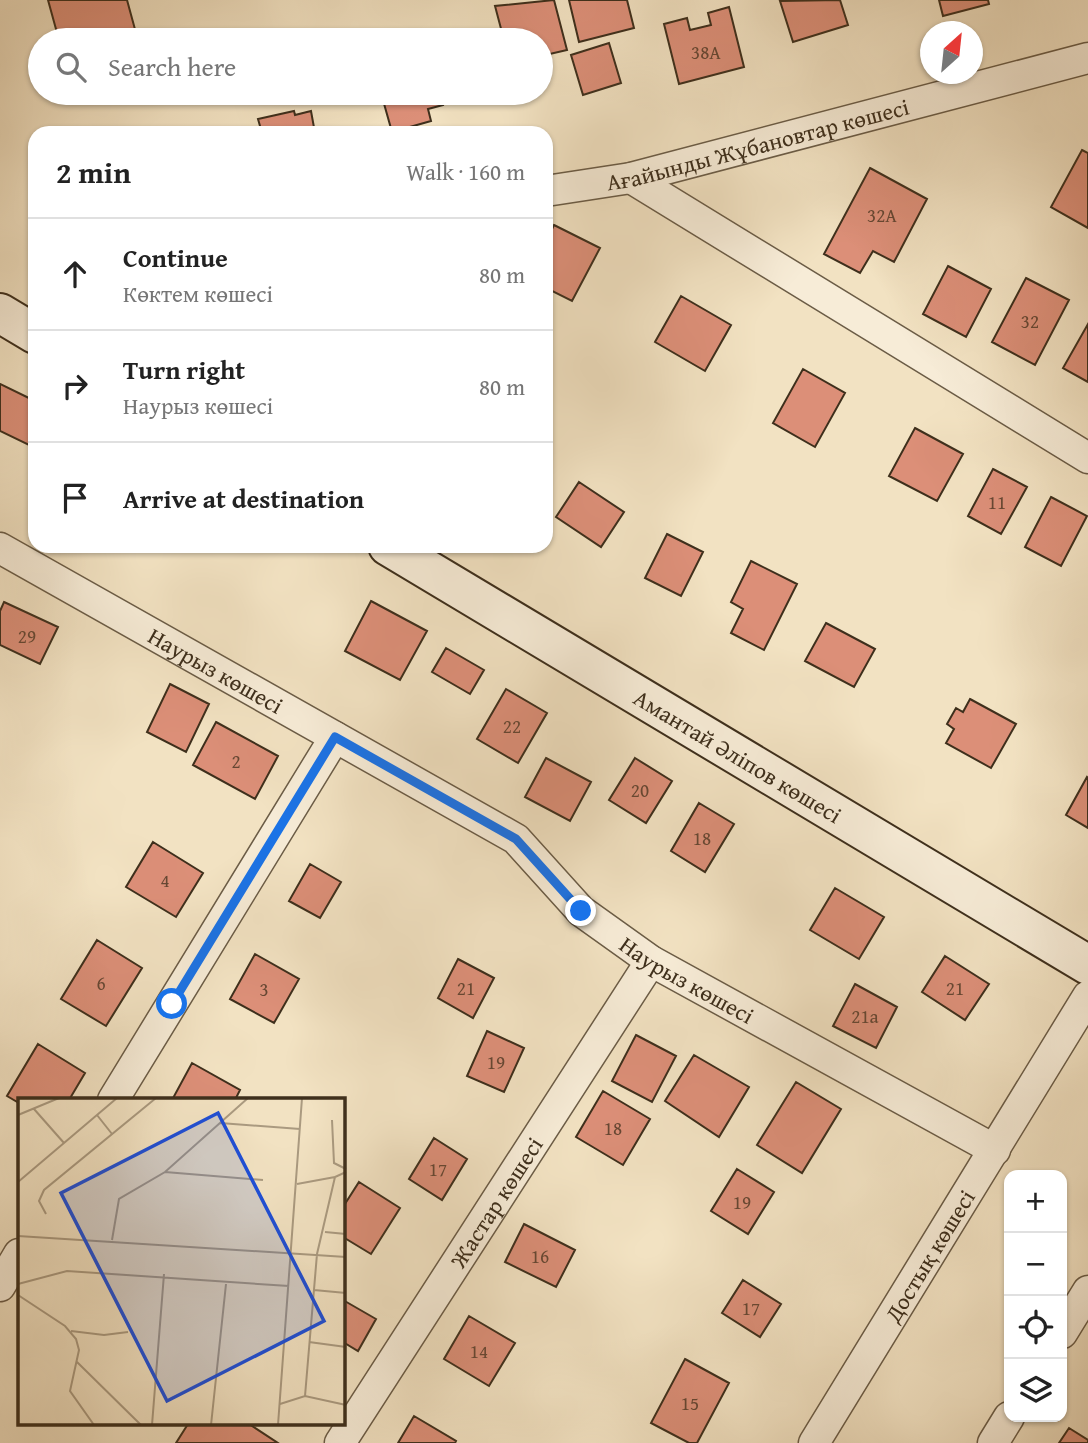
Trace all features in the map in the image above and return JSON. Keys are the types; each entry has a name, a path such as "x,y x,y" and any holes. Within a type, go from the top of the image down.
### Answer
{"main road":[{"path":"0,313 28,330"},
{"name":"Амантай Әліпов көшесі","path":"400,553 1088,965"}],"street":[{"name":"Ағайынды Жұбановтар көшесі","path":"553,190 631,178 1088,58"},
{"path":"631,178 1088,458"},
{"name":"Наурыз көшесі","path":"0,548 516,839 581,911 651,961 995,1150"},
{"path":"114,1098 335,737"},
{"name":"Жастар көшесі","path":"340,1443 651,961"},
{"name":"Достық көшесі","path":"814,1443 1088,996"},
{"path":"0,1286 18,1256"},
{"path":"1067,1325 1088,1291"},
{"path":"993,1443 1006,1422"}],"building":[{"path":"48,0 127,0 135,28 56,28"},
{"path":"554,0 567,50 553,53 553,28 501,28 495,6"},
{"path":"569,0 627,0 634,28 579,42"},
{"path":"840,0 848,25 793,42 780,1"},
{"path":"939,0 988,0 989,4 943,16"},
{"path":"729,7 744,67 679,84 664,24 687,18 690,30 711,25 708,13"},
{"path":"609,43 621,83 583,95 571,55"},
{"path":"384,105 443,105 428,109 431,121 413,126 390,126"},
{"path":"294,111 295,115 311,111 314,126 260,126 258,119"},
{"path":"1082,150 1088,153 1088,228 1051,207"},
{"path":"870,168 927,199 894,262 873,251 860,273 824,254"},
{"path":"554,225 600,248 572,301 553,292"},
{"path":"948,266 991,289 966,337 923,314"},
{"path":"1026,278 1069,300 1035,365 992,342"},
{"path":"681,296 731,325 705,371 655,342"},
{"path":"1088,324 1088,382 1063,368"},
{"path":"803,369 845,393 815,447 773,423"},
{"path":"0,384 28,398 28,445 0,431"},
{"path":"915,428 963,454 937,501 889,476"},
{"path":"993,469 1027,487 1001,534 968,516"},
{"path":"579,482 624,512 601,547 556,517"},
{"path":"1051,497 1087,516 1061,566 1025,547"},
{"path":"667,534 703,552 681,596 645,578"},
{"path":"751,561 797,584 764,650 731,633 743,609 731,602"},
{"path":"371,601 427,631 400,680 345,651"},
{"path":"4,602 58,627 40,664 0,645 0,611"},
{"path":"826,623 875,649 854,687 805,661"},
{"path":"446,648 484,670 470,694 432,672"},
{"path":"170,684 209,704 186,752 147,732"},
{"path":"506,689 547,713 518,763 477,739"},
{"path":"970,699 1016,724 991,768 946,743 954,729 947,724 956,708 963,712"},
{"path":"216,722 278,756 255,799 193,765"},
{"path":"546,758 591,782 570,821 525,797"},
{"path":"635,758 672,781 646,823 609,800"},
{"path":"1088,778 1088,828 1066,815"},
{"path":"699,803 734,824 705,872 671,851"},
{"path":"153,842 203,873 176,917 126,887"},
{"path":"310,864 341,882 320,918 289,901"},
{"path":"835,888 884,917 859,959 810,930"},
{"path":"97,940 142,968 106,1026 61,999"},
{"path":"255,954 299,979 274,1023 230,999"},
{"path":"945,956 989,984 965,1020 922,992"},
{"path":"458,959 494,978 473,1018 438,998"},
{"path":"855,984 897,1007 876,1048 833,1026"},
{"path":"487,1031 524,1048 504,1092 467,1076"},
{"path":"636,1035 676,1056 652,1102 612,1081"},
{"path":"38,1044 85,1073 70,1098 18,1098 18,1102 7,1096"},
{"path":"694,1055 749,1087 719,1137 665,1101"},
{"path":"192,1063 240,1090 236,1098 173,1098"},
{"path":"796,1082 841,1109 802,1173 757,1145"},
{"path":"603,1091 650,1119 623,1165 576,1137"},
{"path":"434,1138 467,1159 442,1200 409,1179"},
{"path":"737,1169 774,1192 748,1234 711,1211"},
{"path":"359,1182 400,1208 371,1254 345,1238 345,1204"},
{"path":"524,1224 575,1250 556,1287 505,1262"},
{"path":"743,1280 781,1304 760,1337 722,1313"},
{"path":"345,1301 376,1319 358,1351 345,1343"},
{"path":"469,1316 515,1343 489,1386 444,1359"},
{"path":"685,1359 729,1383 697,1443 689,1443 651,1423"},
{"path":"414,1416 456,1441 455,1443 398,1443"},
{"path":"187,1426 252,1426 278,1443 176,1443"},
{"path":"1069,1428 1088,1440 1088,1443 1059,1443"}],"route":[{"path":"172,1004 335,737 516,839 581,911"}]}
